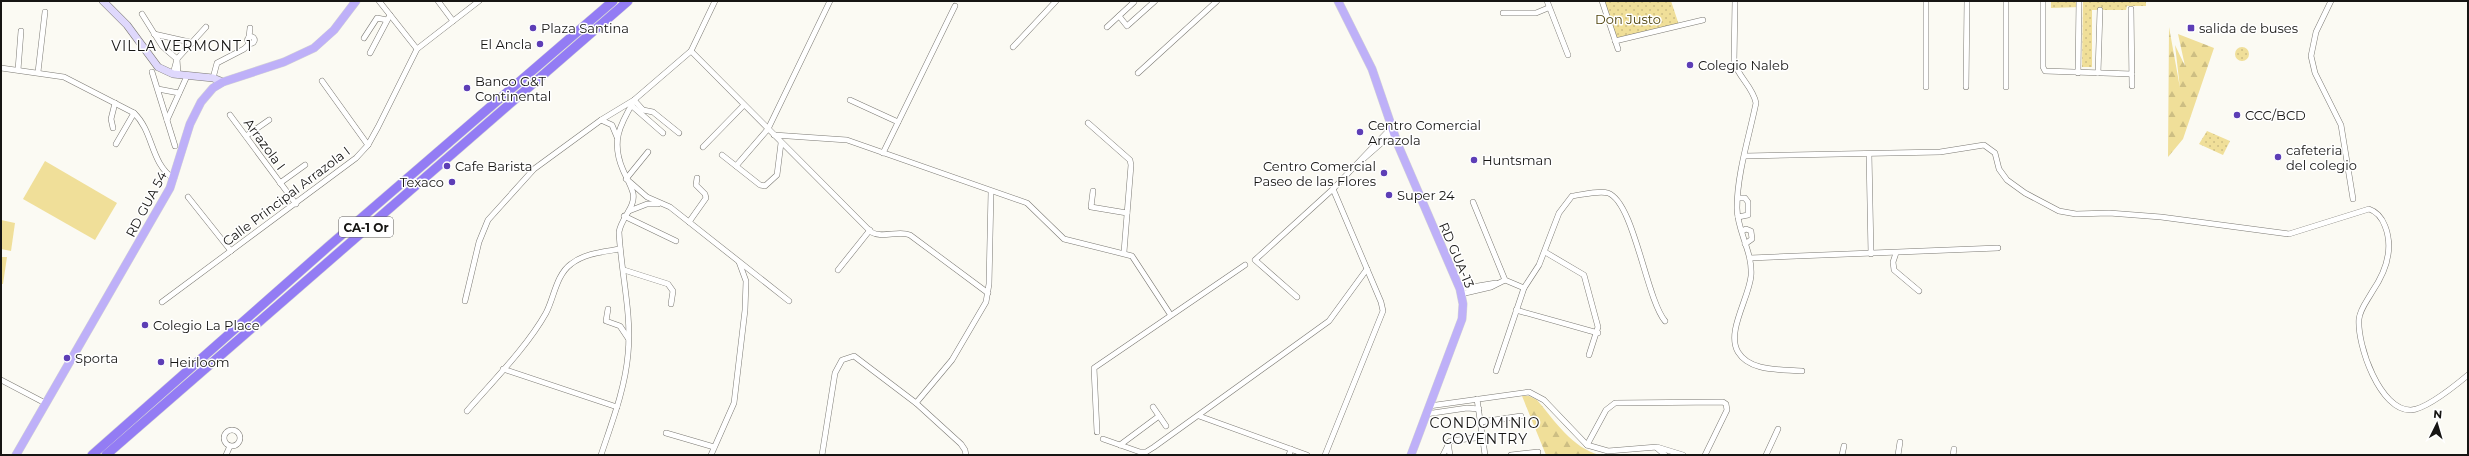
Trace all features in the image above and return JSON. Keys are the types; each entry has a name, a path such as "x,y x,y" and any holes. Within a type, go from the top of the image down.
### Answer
{"highway":[{"name":"CA-1 Or","path":"92,455 336,240 613,1"},
{"name":"CA-1 Or","path":"106,455 628,1"}],"main road":[{"name":"RD GUA 54","path":"16,455 45,403 144,236 174,179 194,114 208,94 222,82 303,55 324,40 356,1"},
{"name":"RD GUA-13","path":"1338,1 1372,69 1393,129 1460,292 1463,304 1462,319 1411,455"}],"street":[{"path":"103,1 127,25 158,67 181,75 213,78 222,82"},
{"path":"379,1 389,18 417,49"},
{"path":"438,1 453,21"},
{"name":"Calle Principal Arrazola I","path":"162,302 356,158 368,145 417,49 479,1"},
{"path":"465,301 479,242 488,220 534,169 601,120 634,100 691,51 715,1"},
{"path":"736,166 768,129 830,1"},
{"path":"1013,47 1056,1"},
{"path":"1119,16 1127,26 1155,1"},
{"path":"1138,72 1217,1"},
{"path":"1547,1 1548,8 1568,54"},
{"path":"1602,1 1618,49"},
{"path":"1735,1 1734,62 1737,71 1754,95 1756,103 1738,198 1738,217 1750,258 1751,276 1748,294 1734,330 1735,343 1738,352 1751,364 1764,368 1802,371"},
{"path":"1926,1 1926,87"},
{"path":"1966,87 1967,1"},
{"path":"2006,1 2006,87"},
{"path":"2042,1 2043,69 2047,73 2132,74"},
{"path":"2078,73 2079,1"},
{"path":"2331,1 2316,32 2311,56 2314,73 2341,125 2353,199"},
{"path":"1107,27 1134,2"},
{"path":"883,153 955,6"},
{"path":"1502,13 1536,13 1548,8"},
{"path":"2131,9 2132,86"},
{"path":"2098,74 2100,10"},
{"path":"38,72 45,12"},
{"path":"142,14 162,46 177,59 181,75 179,93 167,120"},
{"path":"364,38 377,18 389,18"},
{"path":"370,53 389,18"},
{"path":"1615,42 1703,20"},
{"path":"177,59 194,43 206,27"},
{"path":"213,78 217,63 250,43 248,40 250,28"},
{"path":"18,70 21,31"},
{"path":"154,34 194,43"},
{"path":"691,51 744,106 870,230 879,235 902,233 914,236 988,293"},
{"path":"1,68 38,72 64,77 134,113 147,130 161,168 174,179"},
{"path":"152,72 175,146"},
{"path":"322,81 368,145"},
{"path":"158,89 179,93"},
{"path":"629,211 633,193 626,179 616,150 617,137 634,100"},
{"path":"634,100 643,110 653,112 679,133"},
{"path":"850,100 898,122"},
{"path":"113,128 112,119 116,103"},
{"path":"631,105 663,133"},
{"path":"703,147 744,106"},
{"path":"116,144 134,113"},
{"name":"Arrazola I","path":"230,115 296,204"},
{"path":"246,136 269,120"},
{"path":"601,120 612,124 617,137"},
{"path":"1088,123 1130,160 1131,165 1124,252"},
{"path":"1297,298 1255,260 1333,189 1361,161 1368,157 1393,129"},
{"path":"774,135 847,140 1027,204 1064,239 1124,252 1134,258 1170,314"},
{"path":"722,155 760,185 768,184 778,171 781,143"},
{"path":"1745,156 1940,152 1984,145 1995,153 1999,169 2007,180 2025,193 2059,211 2076,214 2109,213 2161,217 2289,234 2364,210 2375,211 2383,221 2387,231 2389,249 2384,270 2363,306 2359,323 2366,356 2377,383 2395,406 2410,410 2423,406 2468,375"},
{"path":"626,179 648,152"},
{"path":"1869,154 1871,254"},
{"path":"280,183 305,165"},
{"path":"689,222 706,198 706,194 696,185 697,178"},
{"path":"626,179 647,197 670,207 789,301"},
{"path":"1325,455 1382,316 1382,305 1333,189"},
{"path":"1093,191 1091,207 1127,212"},
{"path":"916,403 952,360 963,338 982,312 988,293 991,192"},
{"path":"1496,371 1524,288 1544,252 1559,214 1572,196 1607,192 1617,198 1641,252 1654,301 1665,321"},
{"path":"188,197 231,251"},
{"path":"1738,198 1745,198 1748,202 1748,215 1738,217"},
{"path":"1473,202 1502,281"},
{"path":"601,455 617,407 624,378 628,338 624,270 620,249 619,232 624,216 629,211 647,204 661,204"},
{"path":"624,216 676,242"},
{"path":"1742,231 1746,229 1751,231 1752,239 1746,244"},
{"path":"838,270 870,230"},
{"path":"1750,258 1998,248"},
{"path":"467,410 503,369 546,312 560,277 569,265 584,256 620,249"},
{"path":"1544,252 1584,275 1598,333 1589,355"},
{"path":"1896,253 1893,262 1894,270 1919,291"},
{"path":"711,455 733,409 740,361 746,280 738,260"},
{"path":"1097,432 1094,368 1170,314 1245,265"},
{"path":"1103,439 1146,452 1199,416 1329,322 1367,269"},
{"path":"624,270 668,284 673,292 671,304"},
{"path":"1460,292 1491,287 1502,281 1524,288"},
{"path":"608,309 607,323 620,326 628,338"},
{"path":"1516,310 1598,333"},
{"path":"822,455 835,373 842,360 850,357 857,357 916,403 961,444 966,455"},
{"path":"503,369 617,407"},
{"path":"1,380 45,403"},
{"path":"1429,406 1524,392 1534,393 1544,400 1587,445 1608,451 1657,447 1683,455"},
{"path":"1467,408 1477,399"},
{"path":"1477,399 1485,455"},
{"path":"1452,402 1453,410"},
{"path":"1587,445 1606,410 1615,403 1723,402 1726,404 1727,410 1705,455"},
{"path":"1153,407 1166,426"},
{"path":"1426,414 1467,408 1479,409"},
{"path":"1120,445 1159,416"},
{"path":"1199,416 1307,455"},
{"path":"1481,422 1521,416"},
{"path":"1766,455 1778,429"},
{"path":"666,433 714,447"},
{"path":"1448,443 1483,437"},
{"path":"1898,455 1900,442"},
{"path":"1443,455 1448,443"},
{"path":"1448,443 1450,455"},
{"path":"226,455 230,446"},
{"path":"1842,455 1844,446"},
{"path":"1657,447 1665,455"},
{"path":"1290,455 1291,449"},
{"path":"1953,455 1954,449"},
{"path":"1511,455 1538,452"}],"green space":[{"name":"Don Justo","path":"1602,1 1671,1 1679,25 1615,41"},
{"path":"2051,1 2081,1 2081,7 2051,8"},
{"path":"2083,1 2146,1 2146,6 2127,6 2126,10 2092,10 2092,67 2082,67"},
{"path":"2169,27 2180,88 2175,45 2185,66 2178,34 2214,48 2183,139 2168,157"},
{"path":"2239,47 2245,47 2249,51 2249,57 2245,61 2239,61 2235,57 2235,51"},
{"path":"2207,131 2230,141 2223,155 2199,144"},
{"path":"45,161 117,203 95,240 23,199"},
{"path":"1,220 15,223 11,251 1,249"},
{"path":"1,257 7,257 3,284 1,284"},
{"path":"1522,396 1529,396 1537,400 1557,425 1573,440 1590,451 1600,455 1546,455"}],"place":[{"name":"Plaza Santina","path":"533,28"},
{"name":"salida de buses","path":"2191,28"},
{"name":"El Ancla","path":"540,44"},
{"name":"Colegio Naleb","path":"1690,65"},
{"name":"Banco G&T Continental","path":"467,88"},
{"name":"CCC/BCD","path":"2237,115"},
{"name":"Centro Comercial Arrazola","path":"1360,132"},
{"name":"cafeteria del colegio","path":"2278,157"},
{"name":"Huntsman","path":"1474,160"},
{"name":"Cafe Barista","path":"447,166"},
{"name":"Centro Comercial Paseo de las Flores","path":"1384,173"},
{"name":"Texaco","path":"452,182"},
{"name":"Super 24","path":"1389,195"},
{"name":"Colegio La Place","path":"145,325"},
{"name":"Sporta","path":"67,358"},
{"name":"Heirloom","path":"161,362"}],"district":[{"name":"VILLA VERMONT 1","path":"182,46"},
{"name":"CONDOMINIO COVENTRY","path":"1485,432"}]}
